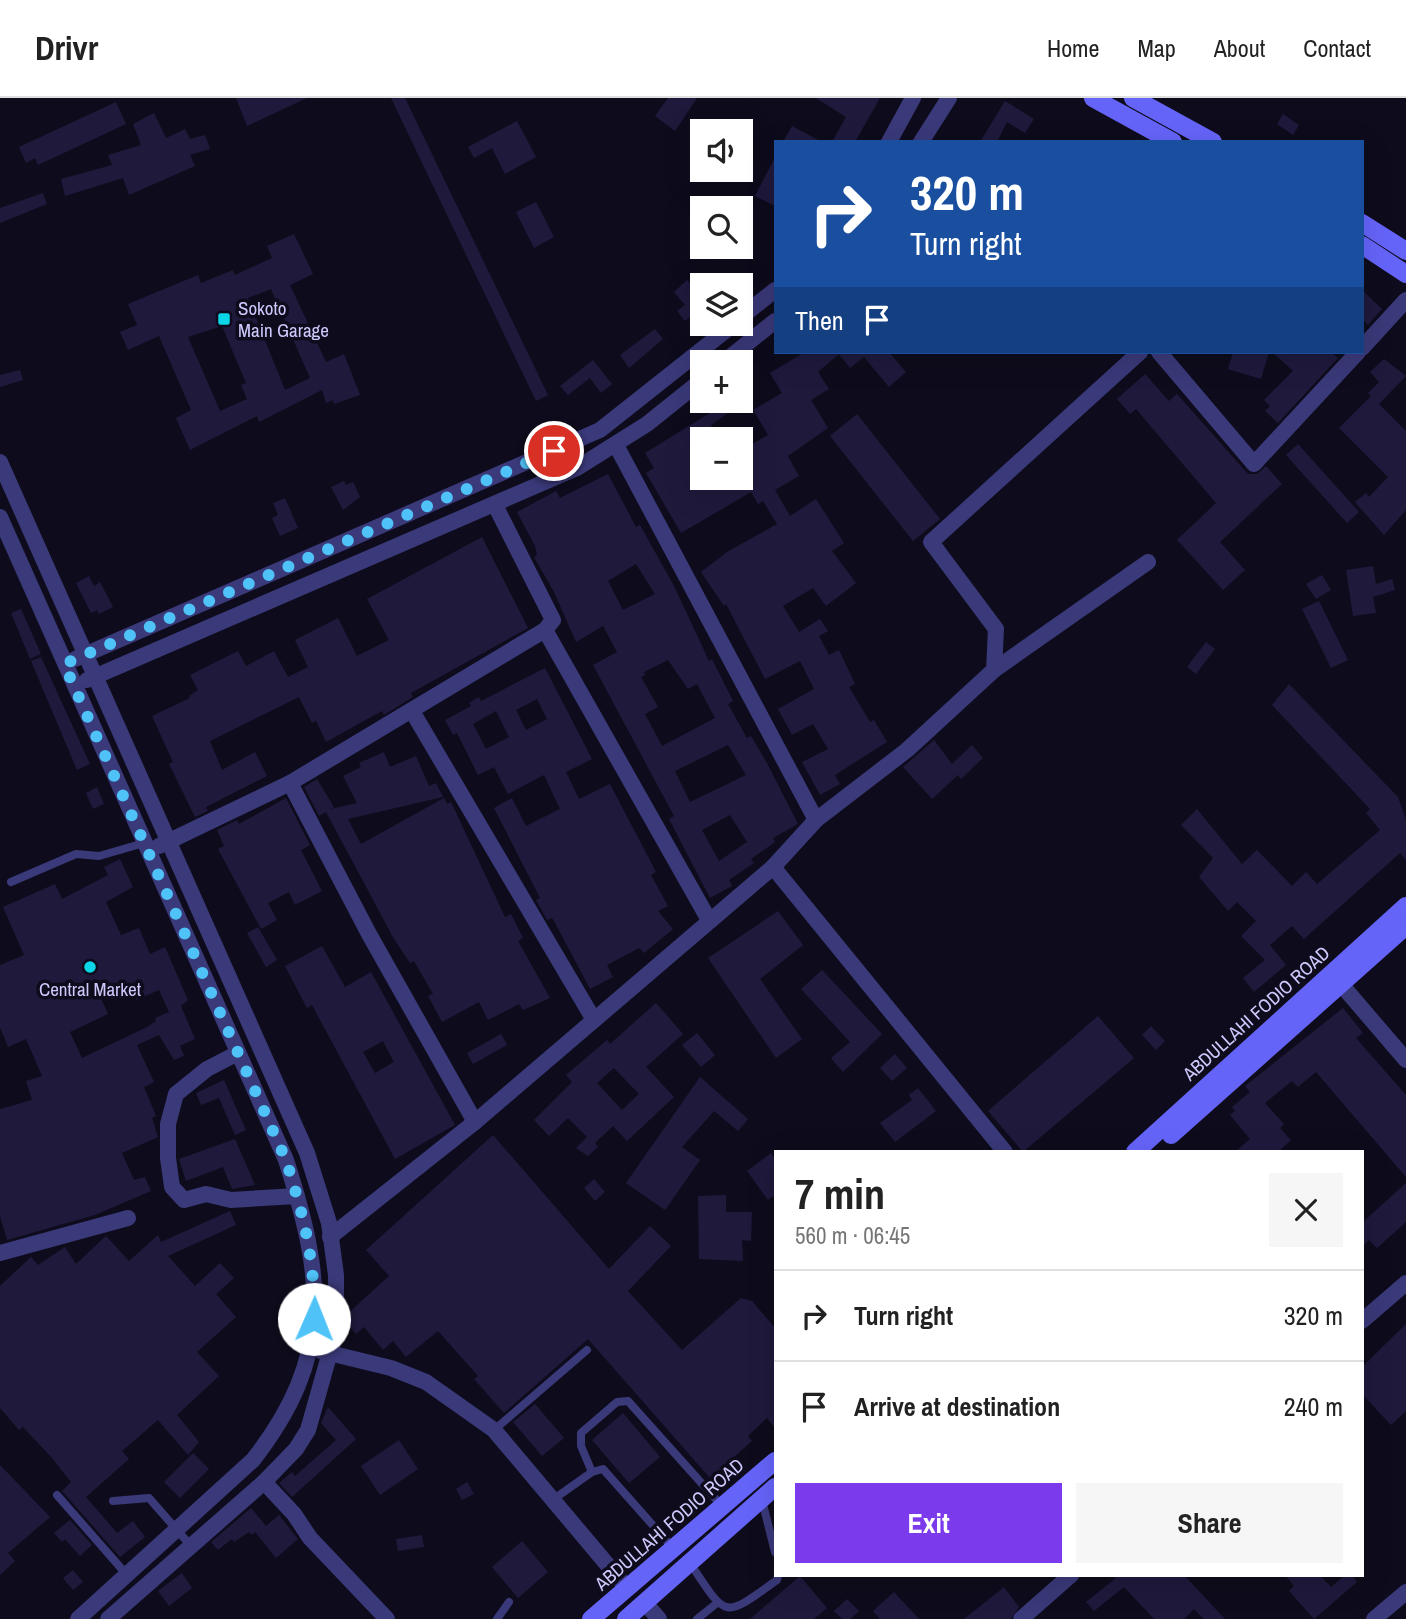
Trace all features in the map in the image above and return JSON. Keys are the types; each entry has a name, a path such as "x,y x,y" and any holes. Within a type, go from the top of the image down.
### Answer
{"main road":[{"path":"1093,98 1168,140"},
{"path":"1133,98 1209,140"},
{"path":"1364,224 1406,251"},
{"path":"1364,246 1406,274"},
{"name":"ABDULLAHI FODIO ROAD","path":"1137,1150 1406,906"},
{"name":"ABDULLAHI FODIO ROAD","path":"1155,1150 1406,926"},
{"name":"ABDULLAHI FODIO ROAD","path":"591,1619 774,1462"},
{"path":"626,1619 769,1493"}],"street":[{"path":"890,140 913,98"},
{"path":"922,140 949,98"},
{"path":"753,308 774,291"},
{"path":"1364,346 1406,300"},
{"path":"739,350 774,322"},
{"path":"64,664 600,430 719,336"},
{"path":"994,670 996,629 931,542 1138,354"},
{"path":"1161,354 1254,464 1356,354"},
{"path":"74,685 577,468 616,445 690,389"},
{"path":"616,445 816,820"},
{"path":"0,462 307,1153 331,1237 336,1275 335,1331 308,1430 296,1449 264,1482 108,1619"},
{"path":"146,847 168,842 290,783 545,630 553,620 495,505"},
{"path":"0,517 286,1160 307,1228 315,1274 314,1341 296,1392 270,1439 253,1460 82,1618"},
{"path":"331,1237 475,1122 773,867 816,820 907,750 994,670 1148,562"},
{"path":"545,630 709,920"},
{"path":"412,711 594,1020"},
{"path":"290,783 475,1122"},
{"path":"773,867 1003,1150"},
{"path":"1340,983 1406,1060"},
{"path":"238,1053 207,1069 176,1094 168,1125 173,1187 184,1200 206,1194 231,1200 297,1196"},
{"path":"0,1253 128,1218"},
{"path":"1364,1319 1406,1283"},
{"path":"311,1349 391,1368 426,1382 494,1430 551,1502 628,1588"},
{"path":"264,1482 310,1538 387,1619"},
{"path":"1021,1619 1069,1577"},
{"path":"1374,1619 1406,1592"},
{"path":"645,1603 659,1619"}],"lane":[{"path":"11,883 76,854 99,856 146,847"},
{"path":"494,1430 587,1350"},
{"path":"592,1472 581,1446 581,1433 617,1402 628,1401 722,1506"},
{"path":"551,1502 592,1472 603,1469 673,1548"},
{"path":"769,1493 774,1542"},
{"path":"57,1494 127,1575"},
{"path":"113,1501 149,1499 191,1546"},
{"path":"691,1563 717,1603 729,1609 740,1609 778,1577"},
{"path":"497,1619 509,1602"},
{"path":"697,1619 717,1603"}],"building":[{"path":"236,98 307,98 247,126"},
{"path":"391,98 405,98 548,395 536,401"},
{"path":"668,98 697,98 675,131 655,116"},
{"path":"816,98 880,98 856,140 833,140 846,117"},
{"path":"1005,101 1034,119 1025,133 1007,122 998,140 981,140"},
{"path":"116,102 126,124 38,165 35,158 26,163 19,147"},
{"path":"154,113 166,138 185,129 190,139 205,135 210,149 190,155 195,166 129,195 123,178 65,196 61,179 112,165 108,155 141,145 133,124"},
{"path":"1283,114 1299,125 1293,135 1277,124"},
{"path":"517,121 536,157 505,174 492,148 474,158 468,147"},
{"path":"792,126 818,140 784,140"},
{"path":"774,159 774,206 755,196"},
{"path":"43,193 47,204 0,223 0,208"},
{"path":"536,202 554,237 534,248 516,212"},
{"path":"294,234 313,274 290,285 326,362 344,354 360,395 334,404 333,400 326,403 322,390 259,422 257,416 190,450 176,418 191,410 159,336 128,350 120,332 137,325 128,304 198,275 201,283 233,270 235,275 272,258 267,246","holes":["271,289 310,378 285,390 248,298","222,326 246,383 241,385 247,399 220,411 188,337"]},
{"path":"687,280 690,283 690,317 685,321 677,311 685,305 674,292"},
{"path":"1364,292 1382,309 1368,325 1364,321"},
{"path":"655,329 663,339 629,368 620,355"},
{"path":"802,354 839,354 818,372 829,389 811,400 828,428 788,456 799,476 775,490 790,516 816,499 844,543 832,551 856,583 826,606 813,588 783,606 799,632 820,619 828,631 819,636 829,655 839,650 855,684 849,687 870,722 874,720 887,742 835,775 840,784 820,795 802,762 828,749 813,724 792,735 778,709 814,689 800,661 765,679 726,604 724,606 701,572 727,552 777,524 763,501 758,504 751,492 681,533 646,473 654,468 645,453 710,413 728,413 711,425 712,427 690,427 690,490 753,490 753,444 768,435 753,410 782,393 770,373"},
{"path":"839,354 891,354 906,372 889,387 864,357 850,368"},
{"path":"1232,354 1268,354 1261,379 1228,369"},
{"path":"1274,354 1333,354 1338,358 1278,423 1265,411 1270,406 1264,400 1293,371"},
{"path":"1384,359 1406,376 1379,404 1406,431 1406,510 1384,535 1355,502 1366,493 1369,497 1388,477 1339,428 1371,396 1368,393 1379,382 1370,372"},
{"path":"593,360 612,384 601,393 590,378 568,395 560,386"},
{"path":"20,370 23,380 0,387 0,375"},
{"path":"1145,374 1169,401 1177,394 1248,474 1257,474 1266,466 1282,484 1220,542 1245,570 1223,590 1177,540 1216,503 1136,409 1130,414 1117,399"},
{"path":"857,414 940,519 913,541 830,436"},
{"path":"1298,444 1359,512 1347,523 1286,455"},
{"path":"608,474 636,527 640,525 674,586 709,661 712,659 733,701 728,704 747,738 751,736 768,765 798,824 773,838 775,842 751,859 754,863 729,880 732,886 710,898 669,819 674,816 593,665 617,652 603,626 576,642 554,592 534,557 537,555 535,546 517,512 556,491 560,498","holes":["636,564 655,594 623,610 608,581","668,660 688,689 697,684 715,718 662,746 645,714 658,707 641,677 645,675 644,672","728,745 746,775 690,802 675,771","730,815 747,842 719,861 702,830"]},
{"path":"344,481 346,485 353,482 360,497 343,510 331,487"},
{"path":"285,498 298,528 280,536 272,518 278,515 273,503"},
{"path":"482,537 528,628 411,693 413,697 384,715 382,711 326,742 316,721 312,723 299,697 210,741 222,770 255,752 267,776 206,807 208,811 195,817 169,764 173,762 152,716 190,698 189,696 198,690 190,675 238,651 246,666 274,651 288,677 308,667 295,640 338,618 357,656 389,640 367,599"},
{"path":"1373,566 1376,584 1392,579 1395,590 1373,597 1376,613 1353,616 1346,570"},
{"path":"1322,575 1331,590 1316,599 1306,584"},
{"path":"89,576 94,586 100,582 113,607 99,614 97,610 91,613 76,583"},
{"path":"1319,601 1348,660 1331,668 1302,609"},
{"path":"21,609 41,654 30,659 11,613"},
{"path":"1206,642 1215,649 1196,674 1187,667"},
{"path":"41,657 90,764 77,770 31,661"},
{"path":"545,668 592,759 566,772 579,799 610,784 656,872 651,875 668,906 658,911 673,929 644,953 639,948 607,965 613,977 590,989 554,921 552,918 547,920 536,900 540,898 494,808 512,798 526,826 560,809 544,775 508,794 494,767 478,775 457,733 453,735 445,720 471,706 469,703 479,697 481,701","holes":["537,699 547,719 526,730 516,710","496,711 509,737 486,749 473,724"]},
{"path":"1289,684 1398,797 1406,820 1406,860 1400,853 1304,939 1292,926 1270,945 1286,965 1254,992 1243,978 1265,960 1241,936 1256,921 1237,902 1228,911 1199,877 1213,858 1181,825 1197,809 1242,864 1257,850 1292,886 1306,872 1317,884 1380,830 1366,813 1370,809 1272,705"},
{"path":"934,740 952,764 972,745 983,758 961,779 958,775 932,799 903,767"},
{"path":"384,752 390,767 416,756 429,786 436,783 443,797 348,819 361,844 444,798 447,804 451,802 505,917 511,914 523,938 518,941 550,998 523,1010 519,1004 488,1020 479,1002 442,1022 428,996 433,994 414,961 410,963 394,939 326,812 319,816 304,787 317,779 334,807 331,809 357,803 343,776 361,767 359,763"},
{"path":"97,787 104,804 93,809 86,793"},
{"path":"286,798 310,845 301,850 322,891 295,905 289,892 268,903 277,920 261,929 218,849 224,846 217,830 237,820 239,824"},
{"path":"120,859 133,887 106,902 121,935 139,928 150,954 165,947 188,1000 181,1006 195,1039 180,1046 184,1056 174,1060 159,1035 137,1045 154,1082 144,1087 156,1116 152,1118 158,1137 122,1153 134,1180 145,1177 151,1191 95,1215 7,1240 0,1216 0,1109 32,1100 26,1081 42,1076 26,1039 8,1047 0,1027 0,965 24,955 3,907 55,884 62,899 108,875 104,867","holes":["128,983 136,1000 159,990 169,1012 155,1018 156,1021 147,1027 82,1058 70,1032 108,1014 100,996"]},
{"path":"778,911 803,945 760,979 802,1039 776,1058 708,958"},
{"path":"258,927 277,960 266,967 247,933"},
{"path":"322,946 345,987 371,972 455,1125 395,1159 312,1005 307,1008 285,966","holes":["383,1041 394,1062 375,1073 363,1052"]},
{"path":"822,970 882,1034 843,1072 831,1058 850,1042 801,989"},
{"path":"656,1003 683,1034 646,1067 674,1097 627,1141 613,1126 595,1143 598,1147 588,1156 576,1148 587,1137 568,1118 549,1136 534,1120 572,1082 566,1075 607,1040 610,1044","holes":["614,1068 639,1094 622,1110 597,1083"]},
{"path":"1343,1008 1363,1033 1356,1038 1406,1095 1406,1177 1316,1072 1298,1087 1292,1081 1265,1103 1284,1124 1280,1128 1291,1140 1280,1150 1237,1150 1250,1139 1230,1115 1235,1111 1232,1107 1250,1092 1245,1086"},
{"path":"1098,1016 1134,1058 1025,1150 1021,1150 988,1111"},
{"path":"1151,1026 1165,1041 1156,1050 1142,1035"},
{"path":"697,1033 715,1055 701,1067 682,1045"},
{"path":"501,1034 507,1045 473,1064 467,1053"},
{"path":"895,1054 907,1068 892,1081 880,1068"},
{"path":"700,1077 748,1119 738,1131 714,1111 682,1147 700,1160 665,1210 626,1183"},
{"path":"224,1080 246,1130 235,1135 219,1098 201,1105 196,1093"},
{"path":"918,1088 936,1111 895,1142 880,1123 912,1100 909,1095"},
{"path":"493,1135 609,1269 650,1226 671,1246 628,1291 682,1350 741,1298 752,1301 774,1327 774,1427 767,1418 748,1436 752,1441 710,1478 588,1339 504,1413 474,1379 478,1376 438,1331 406,1357 393,1341 383,1350 364,1327 356,1334 346,1323 346,1315 389,1276 366,1250"},
{"path":"235,1139 255,1185 232,1189 223,1167 186,1181 179,1159"},
{"path":"771,1153 774,1158 774,1196 768,1200 747,1171"},
{"path":"594,1179 605,1192 595,1201 584,1188"},
{"path":"1406,1183 1406,1222 1377,1248 1369,1240 1364,1245 1364,1221"},
{"path":"726,1195 726,1212 752,1212 751,1241 742,1240 743,1261 699,1259 698,1196"},
{"path":"230,1211 236,1225 168,1256 195,1286 220,1263 234,1278 216,1294 236,1317 197,1352 219,1376 177,1415 199,1442 188,1455 158,1420 122,1451 129,1459 86,1497 117,1533 133,1521 145,1537 120,1557 62,1491 71,1482 52,1458 23,1427 19,1430 0,1408 0,1286 31,1257 38,1265 65,1247 76,1264 106,1236 129,1261 158,1235 161,1242"},
{"path":"1406,1324 1406,1411 1391,1425 1364,1396 1364,1365"},
{"path":"535,1404 564,1438 542,1456 513,1422"},
{"path":"328,1407 356,1439 292,1497 279,1483 292,1472 295,1476 336,1440 321,1423"},
{"path":"623,1413 660,1457 629,1483 592,1440"},
{"path":"399,1440 418,1469 380,1495 361,1466"},
{"path":"193,1453 209,1469 180,1498 164,1482"},
{"path":"0,1465 50,1517 8,1553 15,1561 0,1575"},
{"path":"467,1482 474,1494 462,1500 456,1489"},
{"path":"251,1508 266,1526 279,1515 298,1539 276,1558 255,1532 252,1535 249,1532 234,1542 232,1539 218,1550 211,1542"},
{"path":"70,1520 92,1545 80,1556 65,1539 62,1542 54,1533"},
{"path":"422,1535 424,1547 398,1551 396,1539"},
{"path":"522,1541 548,1572 518,1598 492,1567"},
{"path":"73,1570 83,1582 73,1590 63,1578"},
{"path":"182,1573 192,1588 169,1606 158,1591"},
{"path":"799,1577 827,1608 814,1619 750,1619"},
{"path":"1186,1577 1225,1619 1204,1619 1194,1609 1184,1619 1154,1619 1124,1587 1094,1611 1086,1602 1116,1578"},
{"path":"1287,1577 1322,1577 1331,1587 1343,1577 1353,1577 1357,1582 1314,1619 1289,1591 1294,1586"},
{"path":"1004,1587 1019,1607 1011,1619 964,1619"},
{"path":"894,1592 919,1619 880,1619 873,1611"},
{"path":"847,1599 859,1611 850,1619 842,1619 834,1611"}],"place":[{"name":"Sokoto Main Garage","path":"224,319"},
{"name":"Central Market","path":"90,967"}],"route":[{"path":"314,1319 315,1274 307,1228 286,1160 64,664 554,451"}]}
